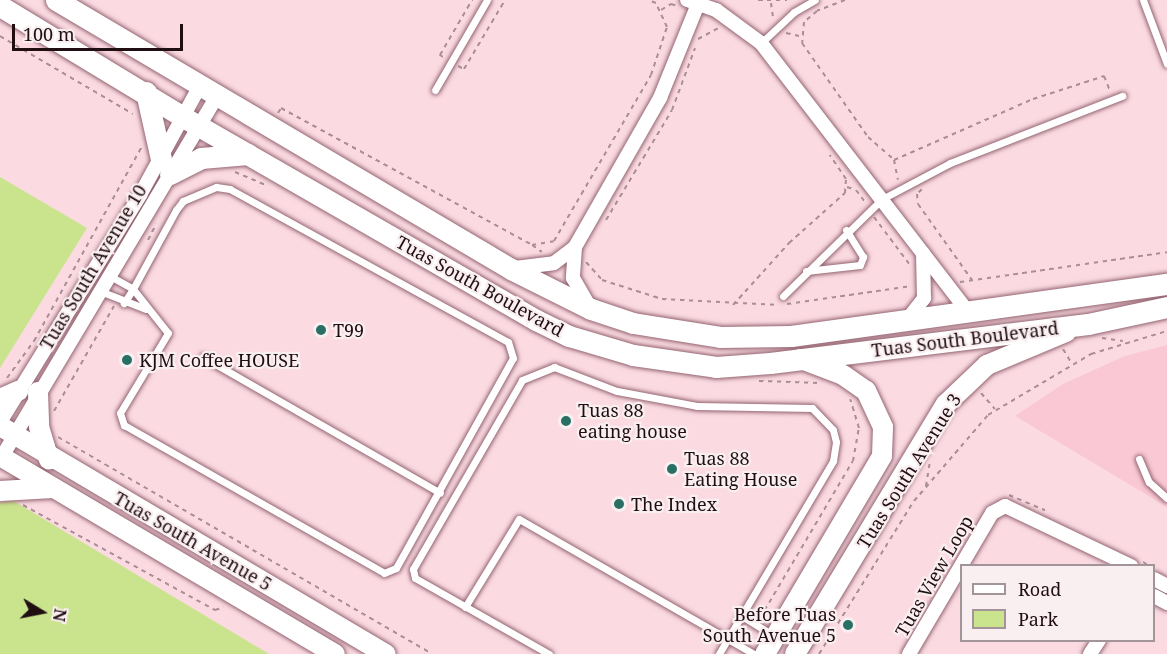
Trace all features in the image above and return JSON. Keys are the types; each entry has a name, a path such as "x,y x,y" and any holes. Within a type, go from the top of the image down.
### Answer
{"main road":[{"name":"Tuas South Boulevard","path":"56,0 512,269 591,309 671,332 720,337 791,336 970,314"},
{"name":"Tuas South Boulevard","path":"0,6 191,121 569,336 633,355 686,365 716,367 1093,331"},
{"path":"146,92 166,166 201,158 248,154"},
{"path":"970,314 1167,284"},
{"name":"Tuas South Avenue 3","path":"795,654 946,404 963,386 987,365 1167,307"},
{"name":"Tuas South Avenue 3","path":"765,654 882,456 883,427 866,391 843,375 801,359"},
{"path":"15,391 39,427 49,459"},
{"name":"Tuas South Avenue 5","path":"5,428 49,459 386,654"},
{"name":"Tuas South Avenue 5","path":"1,457 335,654"},
{"path":"0,491 53,488"}],"street":[{"path":"591,309 573,278 580,250 660,99 692,2 729,18 761,43 922,248 970,314"},
{"name":"Tuas South Avenue 10","path":"1,457 5,428 15,391 100,291 110,276 166,166 209,89"},
{"name":"Tuas South Avenue 10","path":"191,121 209,89"},
{"name":"Tuas South Avenue 10","path":"5,428 15,391 166,166"},
{"path":"907,320 924,298 926,288 922,248"},
{"path":"512,269 554,263 580,250"},
{"name":"Tuas View Loop","path":"962,564 992,513 1005,506 1119,562 1136,563"},
{"name":"Tuas View Loop","path":"909,654 960,567"}],"lane":[{"path":"435,90 487,0"},
{"path":"761,43 794,12 815,0"},
{"path":"1143,0 1167,64"},
{"path":"783,296 846,230 882,199 950,163 1122,96"},
{"path":"110,276 132,289 146,309 168,333 120,413 124,425 384,573 396,568 508,372 513,358 508,342 230,189 216,187 183,201 132,289 121,301"},
{"path":"806,271 860,266 863,257 846,230"},
{"path":"100,291 146,309"},
{"path":"203,357 440,493"},
{"path":"549,654 415,578 413,569 522,380 554,367 617,391 697,406 812,408 828,421 836,442 833,461 719,654"},
{"path":"1139,459 1149,482 1167,498"},
{"path":"465,607 519,519 754,654"},
{"path":"742,616 776,636"}],"path":[{"path":"472,0 440,55 464,69 504,0"},
{"path":"271,125 281,108 532,245 554,241 651,75 667,27 656,3 648,0"},
{"path":"758,0 787,0"},
{"path":"845,0 817,11 804,22 802,43 868,137 894,160 1033,99 1104,76 1113,100"},
{"path":"603,225 672,110 699,39 725,29"},
{"path":"0,36 125,106 137,117"},
{"path":"15,391 34,340 141,149 140,141"},
{"path":"733,305 789,243 841,198 846,186 841,169 827,151"},
{"path":"227,170 267,185"},
{"path":"846,186 856,190 913,270"},
{"path":"925,187 917,194 918,204 972,280"},
{"path":"146,245 161,215"},
{"path":"580,250 592,272 626,291 662,299 733,305 812,302 915,285 914,278"},
{"path":"947,283 1167,252"},
{"path":"50,418 121,301"},
{"path":"1093,331 1125,342"},
{"path":"819,654 926,488 995,410 1072,364 1125,342 1167,331"},
{"path":"1067,342 1060,344 1072,364"},
{"path":"747,381 807,383"},
{"path":"975,386 995,410"},
{"path":"52,432 432,654"},
{"path":"926,488 932,456"},
{"path":"1002,497 1012,494 1047,511"},
{"path":"21,504 215,610 228,609"}],"shaded area":[{"path":"1167,345 1167,507 1015,416 1063,384 1125,356"}],"green space":[{"path":"0,177 87,228 0,368"},
{"path":"12,500 269,654 0,654 0,503"}],"place":[{"name":"T99","path":"321,330"},
{"name":"KJM Coffee HOUSE","path":"127,360"},
{"name":"Tuas 88 eating house","path":"566,421"},
{"name":"Tuas 88 Eating House","path":"672,469"},
{"name":"The Index","path":"619,504"},
{"name":"Before Tuas South Avenue 5","path":"848,625"}]}
